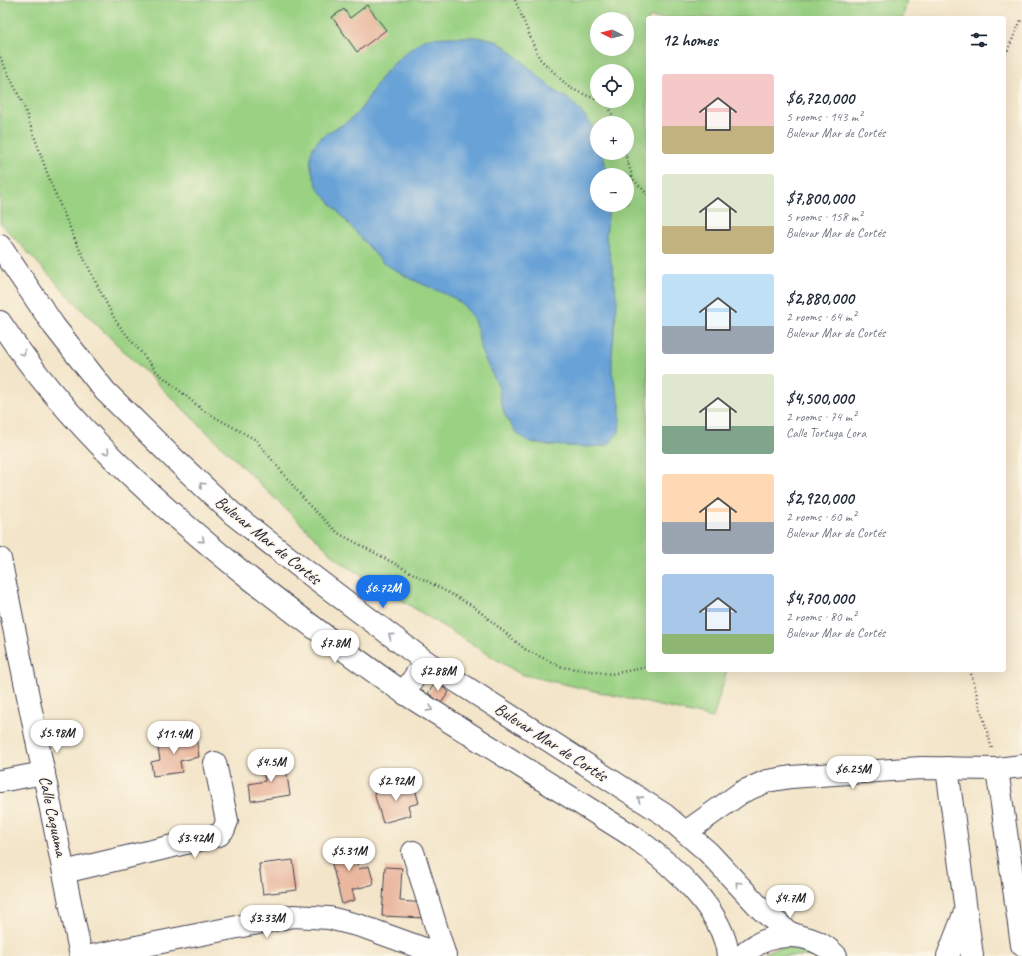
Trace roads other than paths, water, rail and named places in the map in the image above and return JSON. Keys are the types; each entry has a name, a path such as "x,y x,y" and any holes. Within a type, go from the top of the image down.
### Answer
{"street":[{"name":"Bulevar Mar de Cortés","path":"0,246 54,326 105,391 170,455 239,519 305,571 425,661 665,815 708,852 762,910 788,932 812,940 824,946 836,956"},
{"path":"0,322 58,398 96,442 144,489 208,546 287,608 404,693 634,837 672,866 695,891 706,907 721,932 728,956"},
{"name":"Calle Caguama","path":"0,559 7,627 44,773 81,956"},
{"path":"404,693 425,661"},
{"path":"64,872 220,835 224,830 227,821 215,763"},
{"path":"686,832 742,792 767,781 791,777 921,768 997,769 1022,766"},
{"path":"947,768 972,956"},
{"path":"997,769 1022,945"},
{"path":"0,781 44,773"},
{"path":"413,852 444,956"},
{"path":"948,956 966,910"},
{"path":"90,956 293,916 329,918 361,926 444,956"},
{"name":"Bulevar Mar de Cortés","path":"742,956 759,943 772,938 798,936"}],"water":[{"path":"476,37 492,39 506,47 555,91 568,99 580,110 590,123 590,160 604,160 606,168 590,168 590,212 608,212 606,238 613,270 617,302 612,355 612,372 620,404 620,420 619,432 608,445 591,447 543,445 528,441 516,433 506,417 501,404 499,388 480,347 474,320 465,307 454,298 409,278 382,262 319,190 310,162 314,146 327,133 348,121 357,113 384,74 395,62 423,40 429,38"}]}
